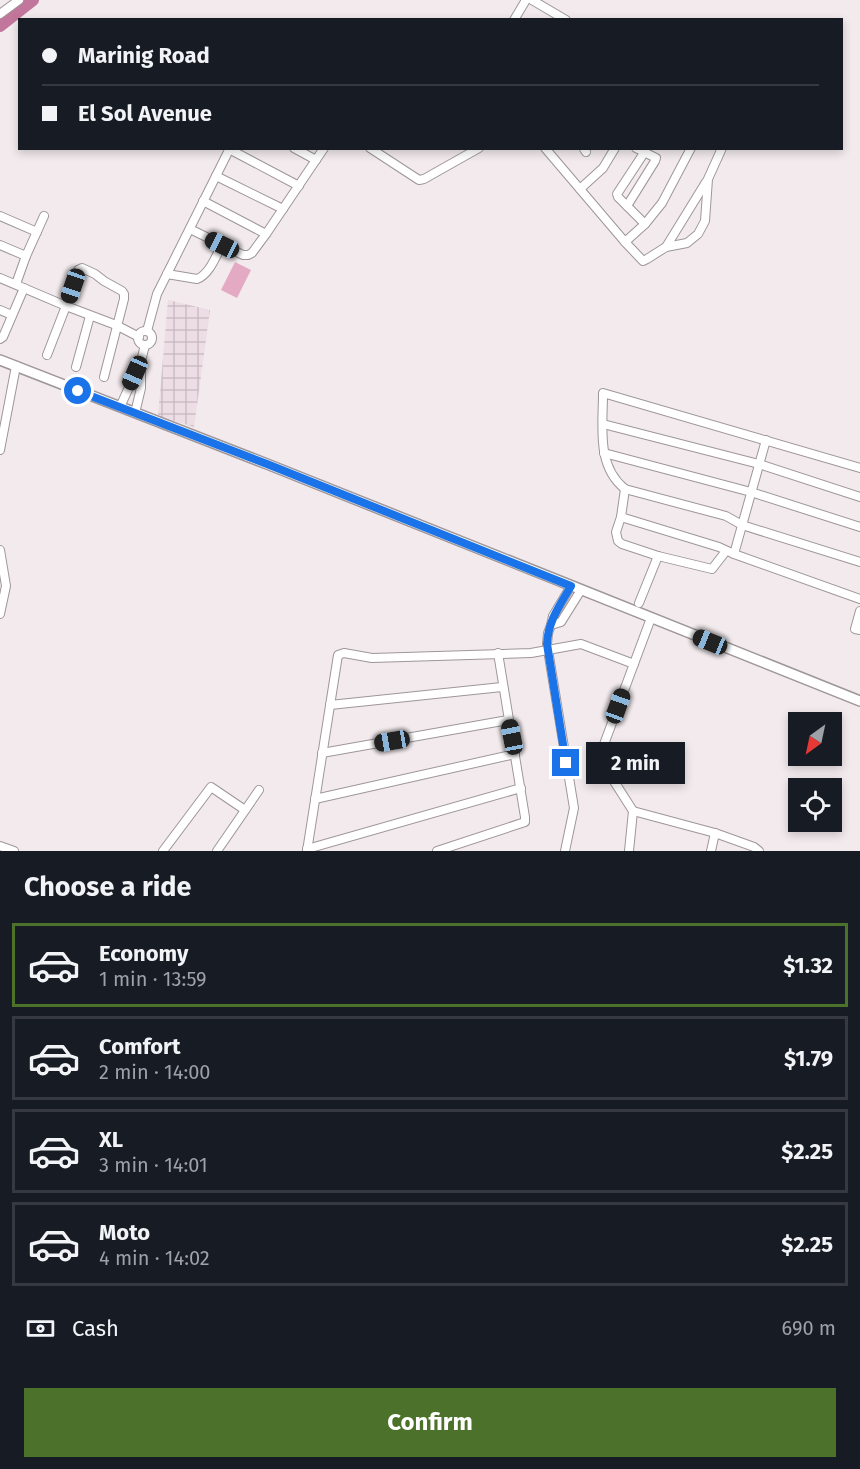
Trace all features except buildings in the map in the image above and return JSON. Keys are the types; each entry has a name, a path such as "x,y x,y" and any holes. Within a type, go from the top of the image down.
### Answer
{"street":[{"path":"0,14 19,0"},
{"path":"515,18 526,0"},
{"path":"531,0 562,18"},
{"path":"147,332 157,294 229,150"},
{"path":"232,150 299,186"},
{"path":"298,150 316,160"},
{"path":"189,229 243,255 252,253 323,150"},
{"path":"373,150 419,180 475,150"},
{"path":"547,150 643,261 666,248 687,243 698,234 705,221 708,179"},
{"path":"580,189 603,168 614,150"},
{"path":"627,206 656,158 639,150"},
{"path":"625,242 645,224 662,203 690,150"},
{"path":"666,248 708,179 721,150"},
{"path":"644,153 617,194 645,224"},
{"path":"216,176 284,209"},
{"path":"203,201 267,234"},
{"path":"0,216 37,232"},
{"path":"0,339 12,315 26,256 45,216"},
{"path":"0,245 26,256"},
{"path":"167,274 201,278 222,245"},
{"path":"47,355 78,270 82,268 88,270 124,294 104,377"},
{"path":"0,278 117,325 139,337 141,343 145,345"},
{"path":"0,310 12,315"},
{"path":"76,367 90,316"},
{"path":"139,337 143,332 147,332"},
{"path":"120,407 141,361 145,345 149,344 152,338 147,332"},
{"path":"0,360 860,701"},
{"path":"135,413 141,388 141,361"},
{"path":"0,450 16,366"},
{"path":"860,468 603,393 604,453 609,470 616,482 625,489 726,516 742,525 860,562"},
{"path":"603,424 759,464 860,497"},
{"path":"625,489 621,517 616,532 618,541 658,556 712,569 730,553 742,525 766,440"},
{"path":"604,453 751,492 860,527"},
{"path":"621,517 719,547 730,553 860,599"},
{"path":"0,550 6,586 0,614"},
{"path":"639,603 658,556"},
{"path":"565,851 574,808 547,651 547,637 553,616 571,586"},
{"path":"551,625 561,621 581,590"},
{"path":"860,611 855,629 860,630"},
{"path":"629,851 633,811 605,767 602,755 651,618"},
{"path":"521,788 307,850 338,655 344,653 372,658 531,653 581,644 634,664"},
{"path":"437,851 525,822 498,653"},
{"path":"330,705 502,687"},
{"path":"322,753 508,720"},
{"path":"315,799 515,754"},
{"path":"163,851 211,787 245,810"},
{"path":"217,851 259,790"},
{"path":"633,811 715,832 759,851"},
{"path":"711,851 715,832"},
{"path":"0,846 14,851"}],"shaded area":[{"path":"235,262 251,270 237,298 221,290"},
{"path":"168,300 210,310 194,427 158,416"}],"waterway":[{"path":"0,26 33,0"}],"route":[{"path":"78,391 571,586 553,616 547,637 547,651 566,763"}]}
